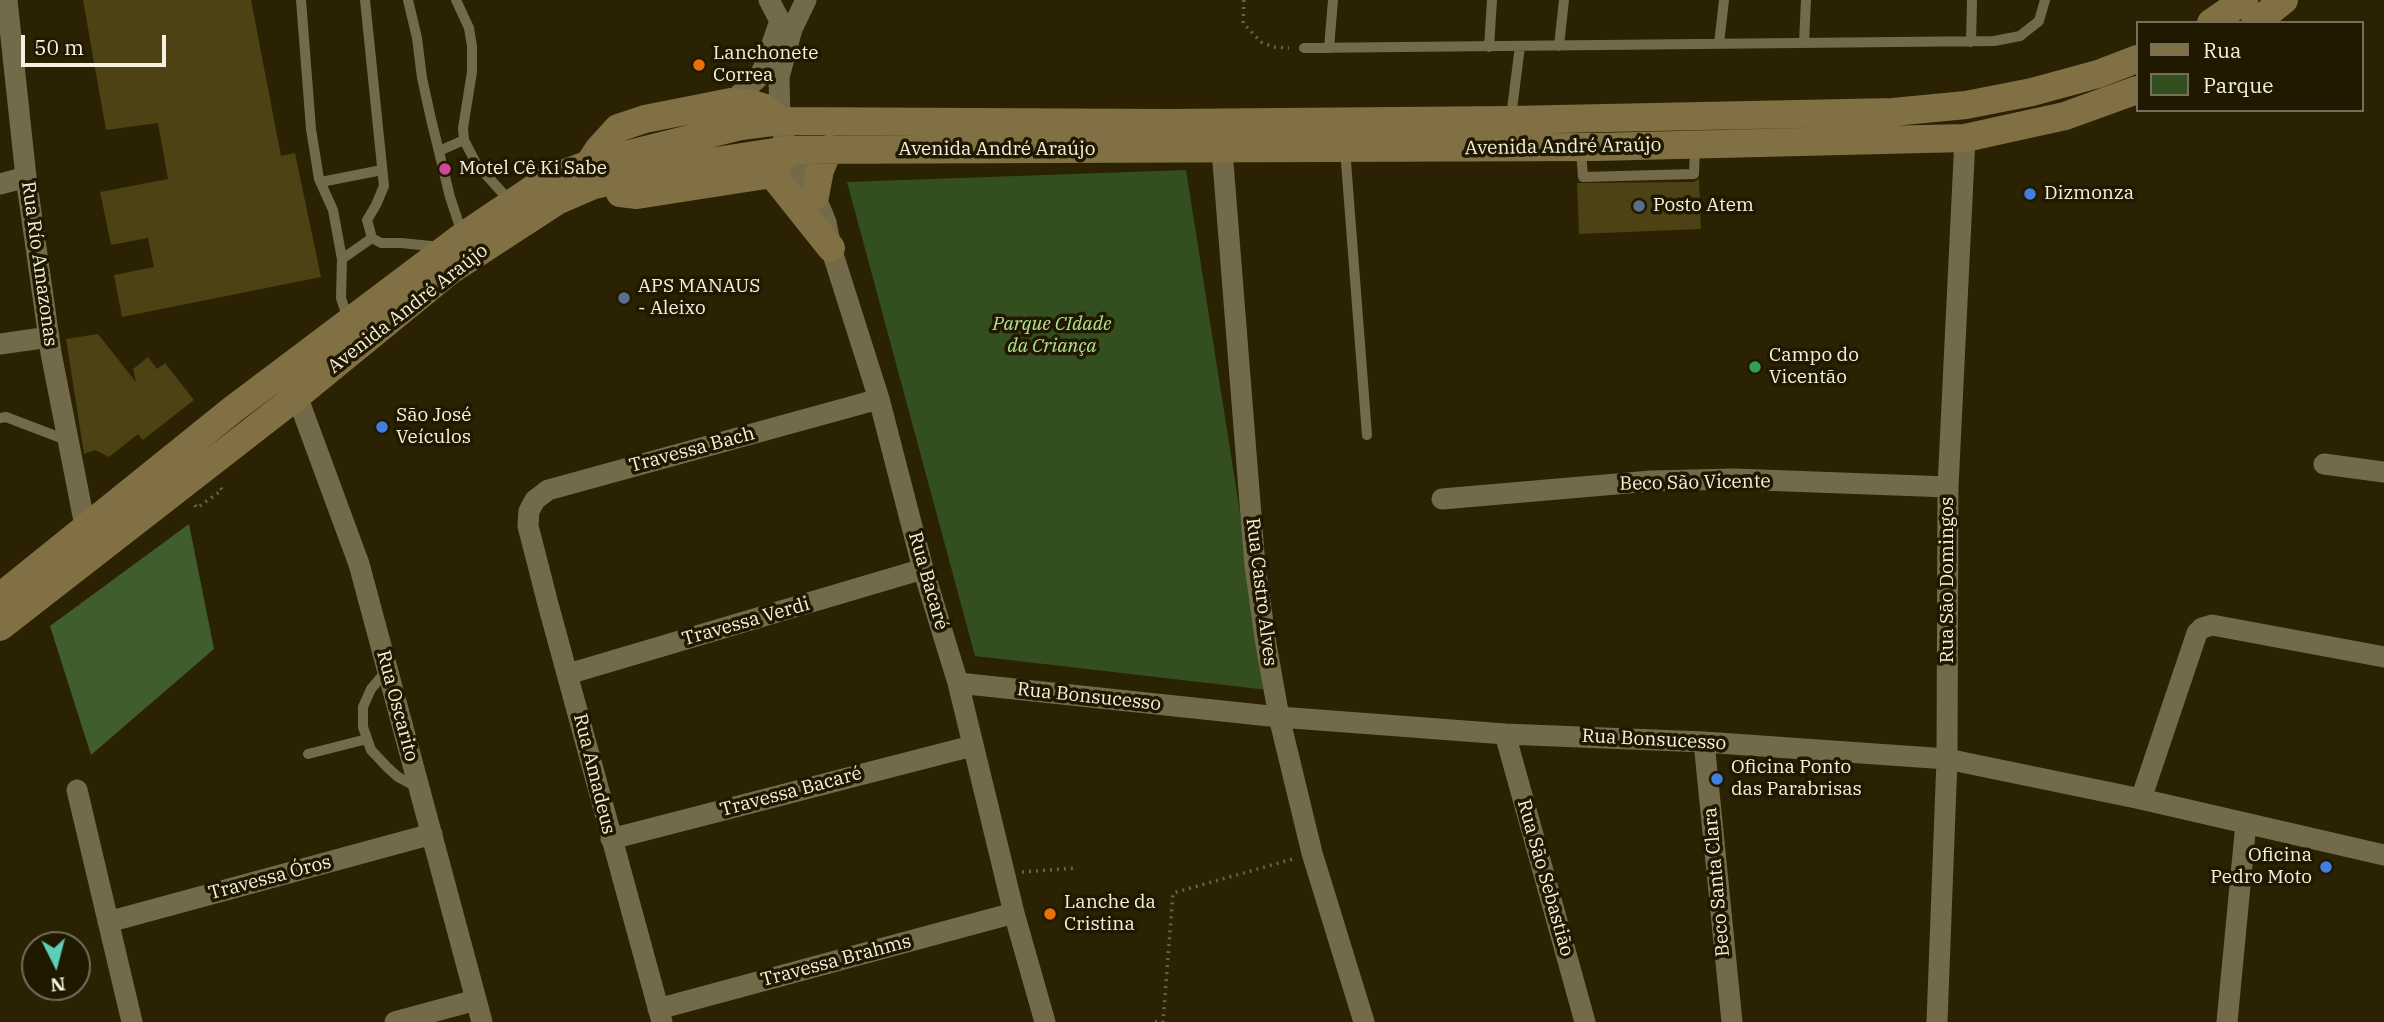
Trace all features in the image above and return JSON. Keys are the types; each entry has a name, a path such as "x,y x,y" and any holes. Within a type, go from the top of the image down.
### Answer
{"main road":[{"path":"2214,21 2244,0"},
{"path":"2258,21 2284,0"},
{"name":"Avenida André Araújo","path":"0,627 297,396 451,270 557,201 592,174 741,126 780,121 1167,123 1510,120 1894,112 1966,106 2032,92 2098,74 2136,59"},
{"name":"Avenida André Araújo","path":"0,597 232,410 455,242 546,180 684,166 787,150 1581,147 1965,138 2064,116 2136,90"},
{"path":"780,121 765,108 731,102 626,123 611,135 592,174 618,193 637,195 772,174 787,150"},
{"path":"815,195 820,170 829,149"},
{"path":"772,174 831,248"}],"street":[{"name":"Rua Río Amazonas","path":"7,0 26,177 49,337 85,526"},
{"path":"769,0 786,25"},
{"path":"731,102 758,78 786,25 806,0"},
{"name":"Rua Bacaré","path":"786,25 779,78 780,121 787,150 815,195 826,222 831,248 879,399 923,569 958,684 1014,913 1045,1022"},
{"name":"Rua São Domingos","path":"1937,1022 1947,759 1948,487 1965,138"},
{"name":"Rua Castro Alves","path":"1222,150 1255,566 1279,717 1312,853 1364,1022"},
{"path":"0,184 26,177"},
{"path":"0,344 49,337"},
{"name":"Rua Oscarito","path":"297,396 359,564 482,1022"},
{"name":"Travessa Bach","path":"527,526 529,510 534,500 548,490 879,399"},
{"path":"2324,464 2384,472"},
{"name":"Beco São Vicente","path":"1442,499 1651,481 1735,479 1948,487"},
{"name":"Rua Amadeus","path":"527,526 660,1015"},
{"name":"Travessa Verdi","path":"568,674 923,569"},
{"path":"2141,799 2197,633 2202,628 2212,625 2384,657"},
{"name":"Rua Bonsucesso","path":"958,684 1279,717 1505,734 1704,742 1947,759 2141,799 2384,855"},
{"name":"Rua São Sebastião","path":"1505,734 1585,1022"},
{"name":"Beco Santa Clara","path":"1704,742 1732,1022"},
{"name":"Travessa Bacaré","path":"611,839 972,746"},
{"path":"76,790 132,1022"},
{"path":"2227,1022 2246,823"},
{"name":"Travessa Óros","path":"108,922 432,834"},
{"name":"Travessa Brahms","path":"660,1015 1014,913"},
{"path":"395,1022 477,1000"}],"lane":[{"path":"301,0 311,129 321,182 333,210 342,258 341,298 349,322"},
{"path":"365,0 384,186 367,220 372,238 382,243 455,242 450,197 422,78 417,38 408,0"},
{"path":"456,0 469,28 472,46 472,72 463,128 464,141 477,165 511,202"},
{"path":"1329,48 1333,0"},
{"path":"1489,47 1492,0"},
{"path":"1559,46 1564,0"},
{"path":"1719,44 1724,0"},
{"path":"1804,43 1807,0"},
{"path":"1971,41 1972,0"},
{"path":"1304,48 1994,41 2020,36 2039,21 2045,0"},
{"path":"1510,120 1520,46"},
{"path":"439,150 464,141"},
{"path":"1345,149 1367,435"},
{"path":"321,182 383,170"},
{"path":"342,258 372,238"},
{"path":"0,418 6,417 69,441"},
{"path":"387,670 371,689 363,707 363,727 371,750 398,777 419,789"},
{"path":"308,754 367,740"}],"path":[{"path":"1244,0 1243,23 1261,42 1274,47 1304,48"},
{"path":"197,508 222,490"},
{"path":"1155,1022 1163,1022 1173,893 1312,853"},
{"path":"1004,873 1076,868"}],"green space":[{"name":"Parque CIdade da Criança","path":"1186,170 1268,690 975,656 847,182"},
{"path":"189,524 214,649 91,755 50,626"}],"building":[{"path":"83,0 251,0 281,156 295,153 321,277 122,317 114,275 154,267 148,238 111,245 100,192 168,179 158,123 106,130"},
{"name":"Posto Atem","path":"1699,179 1701,229 1579,234 1577,183 1694,182"},
{"path":"98,334 136,382 133,369 148,357 157,369 165,363 194,400 143,440 138,434 109,457 95,450 84,454 66,339"}],"place":[{"name":"Lanchonete Correa","path":"699,65"},
{"name":"Motel Cê Ki Sabe","path":"445,169"},
{"name":"Dizmonza","path":"2030,194"},
{"name":"Posto Atem","path":"1639,206"},
{"name":"APS MANAUS - Aleixo","path":"624,298"},
{"name":"Campo do Vicentão","path":"1755,367"},
{"name":"São José Veículos","path":"382,427"},
{"name":"Oficina Ponto das Parabrisas","path":"1717,779"},
{"name":"Oficina Pedro Moto","path":"2326,867"},
{"name":"Lanche da Cristina","path":"1050,914"}]}
